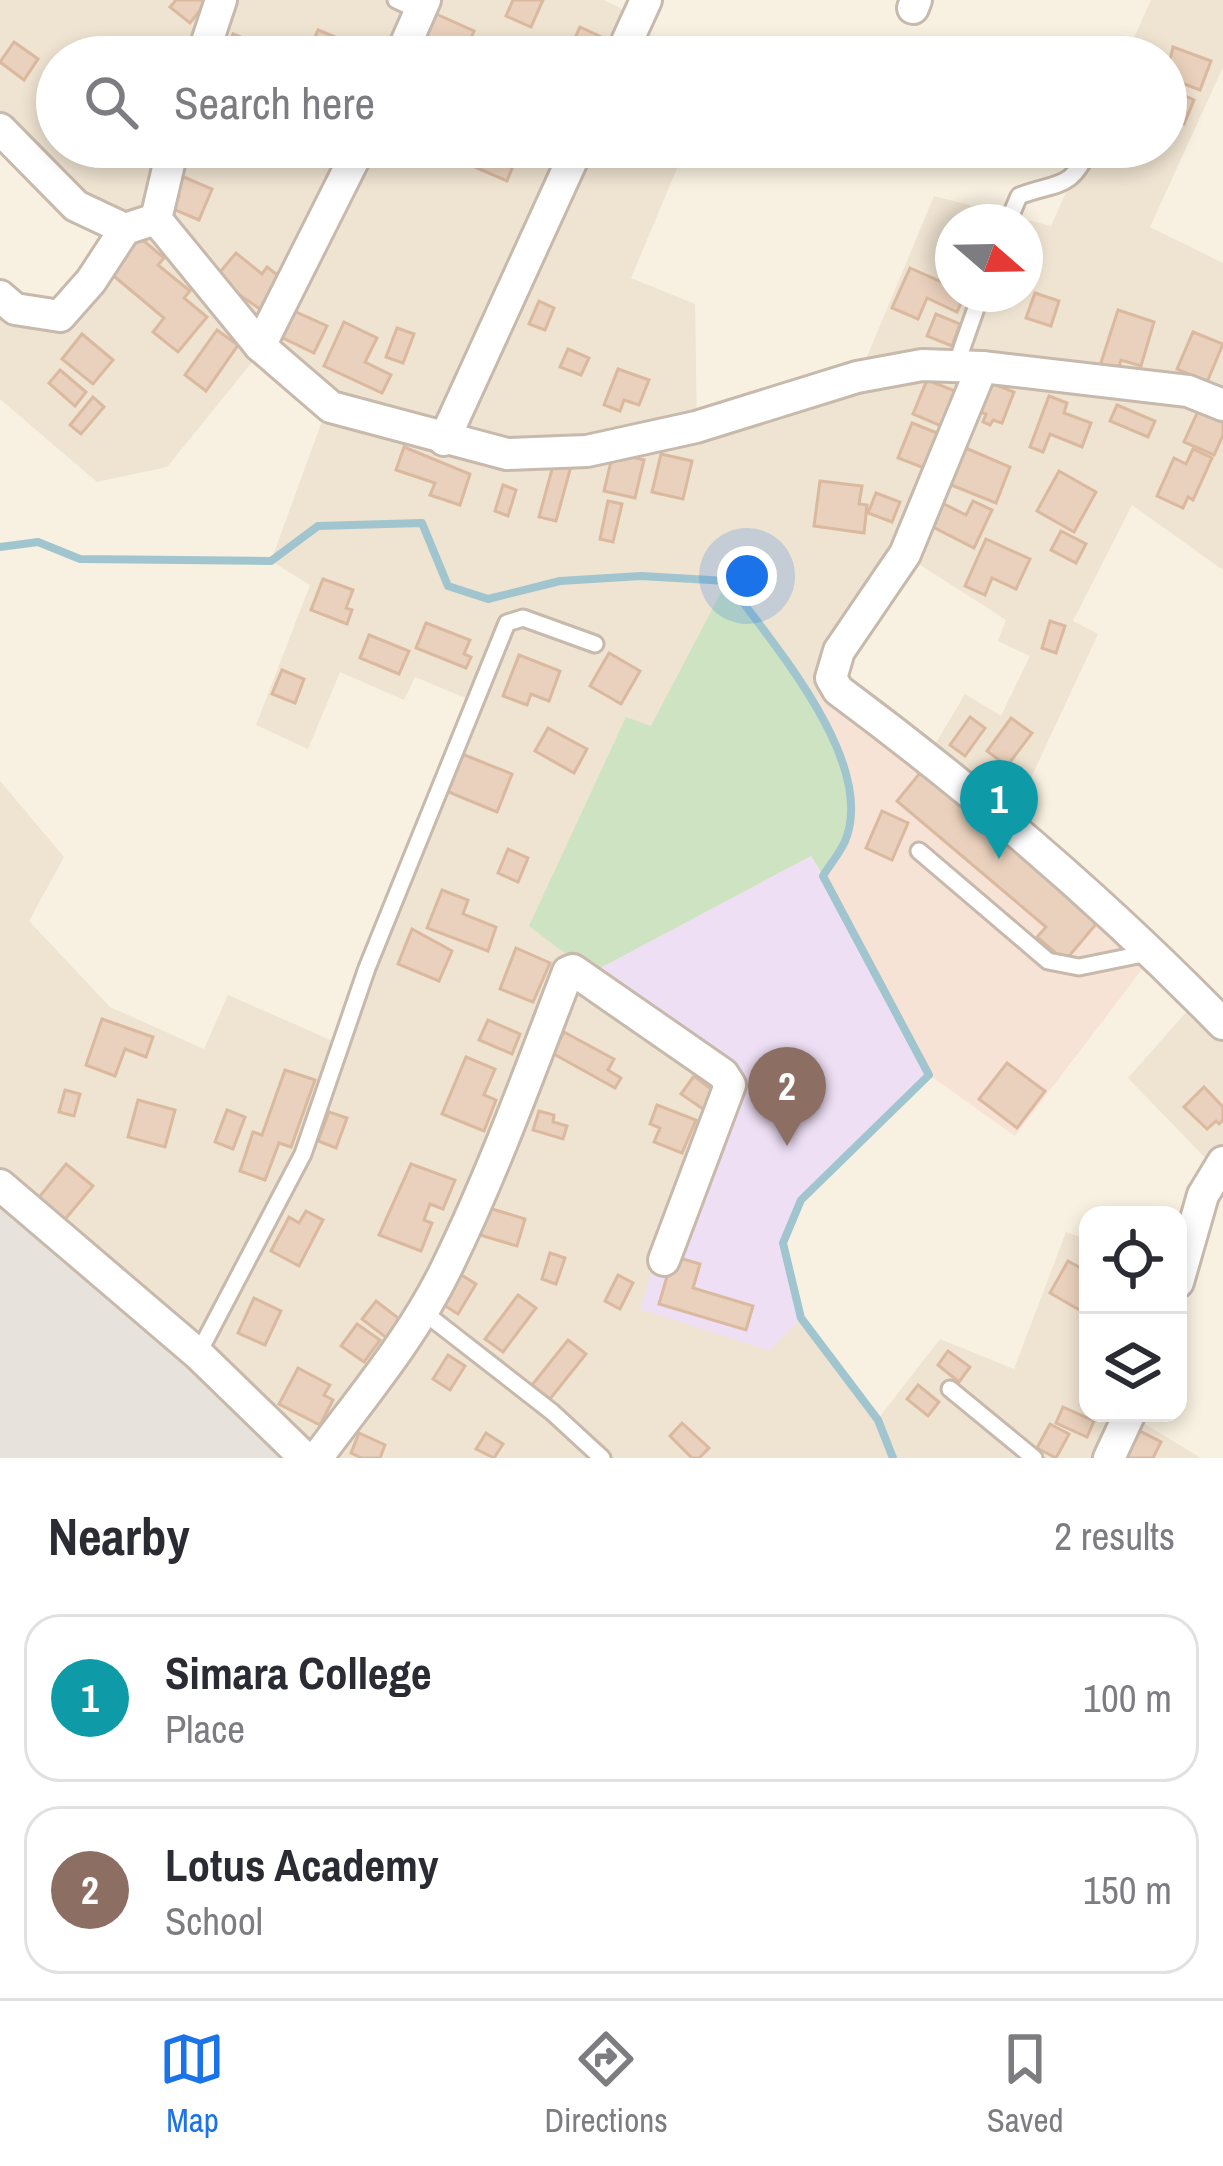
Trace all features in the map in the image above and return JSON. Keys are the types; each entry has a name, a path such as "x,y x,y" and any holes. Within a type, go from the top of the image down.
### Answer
{"street":[{"path":"209,36 221,0"},
{"path":"630,36 646,0"},
{"path":"406,36 414,4"},
{"path":"0,129 36,165"},
{"path":"38,168 76,206 125,229"},
{"path":"156,219 168,168"},
{"path":"260,346 349,168"},
{"path":"444,440 568,168"},
{"path":"0,296 15,309 60,316 91,281 125,229 156,219"},
{"path":"156,219 260,346 331,407 507,454 587,452 696,427 857,377 922,365 1188,391 1223,404"},
{"path":"969,366 905,554 839,651 831,678 838,690 928,759 1154,952 1223,1024"},
{"path":"317,1458 445,1273 510,1124 568,972 573,970 723,1074 730,1084 664,1260"},
{"path":"1187,1252 1204,1195 1223,1162"},
{"path":"0,1185 198,1354 305,1458"},
{"path":"1108,1458 1126,1422"}],"lane":[{"path":"1015,204 1023,194 1065,184 1081,168"},
{"path":"969,366 978,312"},
{"path":"198,1354 303,1154 367,968 507,623 523,618 595,644"},
{"path":"919,851 1048,962 1079,967 1154,952"},
{"path":"421,1310 552,1412 602,1458"},
{"path":"950,1389 1034,1458"}],"shaded area":[{"path":"0,0 604,0 640,18 632,36 36,36 36,158 0,129"},
{"path":"1151,0 1223,0 1223,67 1187,146 1187,36 1135,36"},
{"path":"48,168 677,168 631,278 695,304 697,432 854,388 934,196 965,204 935,204 935,312 1043,312 1043,224 1051,226 1077,168 1177,168 1150,227 1223,263 1223,570 1132,505 1073,621 1098,634 1007,829 926,760 965,694 1001,716 1030,656 998,641 1006,620 908,557 814,703 727,582 651,727 626,717 591,973 734,1091 769,1351 801,1318 878,1419 940,1339 1014,1369 1066,1232 1079,1237 1079,1422 1141,1422 1201,1458 305,1458 0,1185 0,781 64,857 29,921 110,1007 204,1049 228,995 342,1045 475,702 415,677 404,700 340,672 308,749 256,725 310,585 271,561 325,413 257,356 167,467 97,482 0,399 0,296 60,316 124,229"},
{"path":"833,680 1153,955 1015,1136 929,1075 823,876 848,835 850,774 814,703"},
{"path":"811,856 929,1075 801,1200 783,1243 801,1318 770,1351 640,1309 664,1235 734,1092 591,973"},
{"path":"1197,1000 1223,1027 1223,1164 1218,1171 1128,1078"},
{"path":"0,1185 305,1458 0,1458"}],"green space":[{"path":"727,581 791,668 832,737 851,805 847,836 823,876 811,856 591,973 529,926 626,717 651,726"}],"building":[{"path":"176,0 206,3 190,23 170,7"},
{"path":"513,0 543,0 531,27 506,16"},
{"path":"425,9 474,31 472,36 413,36"},
{"path":"580,27 599,36 576,36"},
{"path":"14,42 36,58 24,80 0,62"},
{"path":"1187,52 1211,61 1200,90 1187,85"},
{"path":"477,168 512,168 507,181"},
{"path":"179,175 212,189 199,220 173,209 179,196 172,193"},
{"path":"138,236 164,258 158,265 190,291 184,298 207,317 178,352 153,332 164,318 109,272"},
{"path":"236,253 262,274 267,267 284,280 260,309 215,278"},
{"path":"910,268 935,279 935,302 927,298 918,319 892,308"},
{"path":"1043,296 1059,301 1051,326 1026,318 1028,312 1043,312"},
{"path":"539,301 554,308 545,330 529,324"},
{"path":"1118,310 1154,322 1141,366 1121,360 1115,381 1097,375"},
{"path":"294,311 327,326 314,353 281,337"},
{"path":"936,314 960,324 952,346 927,336"},
{"path":"344,322 377,338 365,362 391,375 382,393 324,366"},
{"path":"397,328 414,334 403,363 386,357"},
{"path":"217,330 238,345 206,391 185,375"},
{"path":"1193,332 1223,344 1207,382 1177,369"},
{"path":"82,334 113,360 93,384 62,359"},
{"path":"568,349 589,358 581,375 560,367"},
{"path":"618,369 649,380 639,405 624,400 620,411 604,405"},
{"path":"60,370 86,392 75,406 49,383"},
{"path":"927,380 960,393 946,428 913,414"},
{"path":"991,383 1014,392 1002,423 993,420 990,425 983,422 986,414 980,412"},
{"path":"1049,396 1067,403 1064,413 1091,423 1082,447 1050,434 1043,452 1030,447"},
{"path":"93,397 104,407 81,434 70,425"},
{"path":"1117,405 1155,421 1148,437 1110,421"},
{"path":"1199,409 1223,420 1223,435 1214,455 1184,442"},
{"path":"912,423 945,436 932,471 898,458"},
{"path":"961,446 1010,467 996,503 946,483"},
{"path":"404,447 470,474 460,505 430,495 435,483 396,470"},
{"path":"1193,449 1212,458 1193,500 1188,497 1183,508 1157,496 1174,458 1186,464"},
{"path":"613,453 644,460 635,498 604,491"},
{"path":"661,454 692,461 683,499 652,492"},
{"path":"554,462 571,466 556,521 539,517"},
{"path":"1059,471 1096,492 1074,532 1037,511"},
{"path":"820,481 862,486 859,504 867,505 864,533 814,526"},
{"path":"503,485 516,490 508,516 495,511"},
{"path":"876,493 900,502 892,522 868,513"},
{"path":"608,501 622,504 613,542 600,539"},
{"path":"973,501 992,510 974,548 929,525 940,502 966,515"},
{"path":"1061,531 1086,544 1076,563 1051,550"},
{"path":"986,539 1030,559 1016,589 992,578 985,595 965,586"},
{"path":"323,579 353,590 346,608 352,610 347,624 311,610"},
{"path":"1050,621 1065,626 1056,653 1042,648"},
{"path":"426,623 470,640 464,654 471,657 466,668 416,648"},
{"path":"369,635 409,651 399,674 360,658"},
{"path":"609,653 640,671 621,704 590,686"},
{"path":"519,655 560,671 549,701 531,694 527,705 503,696"},
{"path":"282,670 304,679 295,703 272,694"},
{"path":"970,717 985,728 965,756 950,745"},
{"path":"1011,718 1032,733 1007,766 987,751"},
{"path":"548,728 587,749 574,773 535,751"},
{"path":"462,754 512,774 497,812 446,791"},
{"path":"924,768 1102,917 1065,961 1037,937 1046,927 897,801"},
{"path":"882,811 908,823 892,860 866,848"},
{"path":"508,849 528,858 518,882 498,873"},
{"path":"442,890 468,900 463,914 496,927 488,951 427,928"},
{"path":"412,929 452,951 439,981 398,964"},
{"path":"516,948 550,963 533,1002 500,989"},
{"path":"102,1019 153,1037 146,1057 125,1049 115,1076 86,1065"},
{"path":"488,1020 520,1034 512,1054 479,1040"},
{"path":"564,1032 614,1059 608,1070 621,1078 615,1088 552,1053"},
{"path":"466,1057 495,1069 484,1095 496,1100 484,1131 442,1114"},
{"path":"1007,1063 1045,1091 1017,1128 979,1099"},
{"path":"285,1070 315,1080 291,1147 279,1143 265,1180 240,1171 253,1132 262,1135"},
{"path":"694,1076 715,1092 703,1109 681,1094"},
{"path":"1204,1087 1223,1107 1223,1120 1207,1129 1184,1107"},
{"path":"65,1090 80,1094 74,1116 59,1112"},
{"path":"138,1100 175,1110 165,1147 128,1137"},
{"path":"657,1105 696,1120 682,1153 654,1142 660,1128 650,1124"},
{"path":"227,1110 245,1117 233,1149 215,1142"},
{"path":"539,1111 567,1126 563,1139 533,1130"},
{"path":"329,1112 347,1118 336,1148 318,1141"},
{"path":"66,1164 93,1186 62,1223 36,1201"},
{"path":"411,1164 455,1180 443,1209 430,1204 424,1220 432,1223 421,1251 379,1235"},
{"path":"489,1208 525,1219 517,1246 480,1235"},
{"path":"306,1211 323,1220 299,1266 271,1251 289,1217 299,1223"},
{"path":"550,1253 565,1258 556,1284 542,1279"},
{"path":"673,1256 700,1264 693,1288 753,1306 746,1330 659,1304"},
{"path":"1068,1261 1079,1267 1079,1310 1050,1293"},
{"path":"455,1271 476,1284 458,1314 436,1300"},
{"path":"618,1275 633,1283 620,1309 605,1301"},
{"path":"518,1295 536,1308 503,1352 485,1339"},
{"path":"254,1298 281,1311 265,1345 238,1333"},
{"path":"376,1301 402,1321 388,1339 362,1319"},
{"path":"357,1324 380,1340 364,1362 341,1346"},
{"path":"568,1340 586,1354 550,1399 532,1385"},
{"path":"948,1351 970,1367 959,1382 938,1365"},
{"path":"448,1355 465,1366 450,1390 433,1379"},
{"path":"298,1368 330,1385 324,1395 333,1400 320,1425 279,1404"},
{"path":"918,1385 939,1402 928,1416 907,1399"},
{"path":"1063,1407 1079,1414 1079,1422 1094,1422 1087,1437 1056,1423"},
{"path":"682,1423 709,1448 699,1458 692,1458 670,1436"},
{"path":"1050,1424 1069,1434 1056,1458 1037,1448"},
{"path":"1140,1431 1161,1442 1153,1458 1125,1458"},
{"path":"359,1433 385,1445 380,1458 351,1453"},
{"path":"486,1433 503,1444 494,1458 476,1449"}],"waterway":[{"path":"0,547 38,542 80,559 271,561 318,526 422,523 448,586 488,599 560,581 641,576 727,581 791,668 832,737 851,805 847,836 823,876 929,1075 801,1200 783,1243 801,1318 878,1420 893,1458"}],"place":[{"name":"Simara College","path":"999,859"},
{"name":"Lotus Academy","path":"787,1146"}]}
